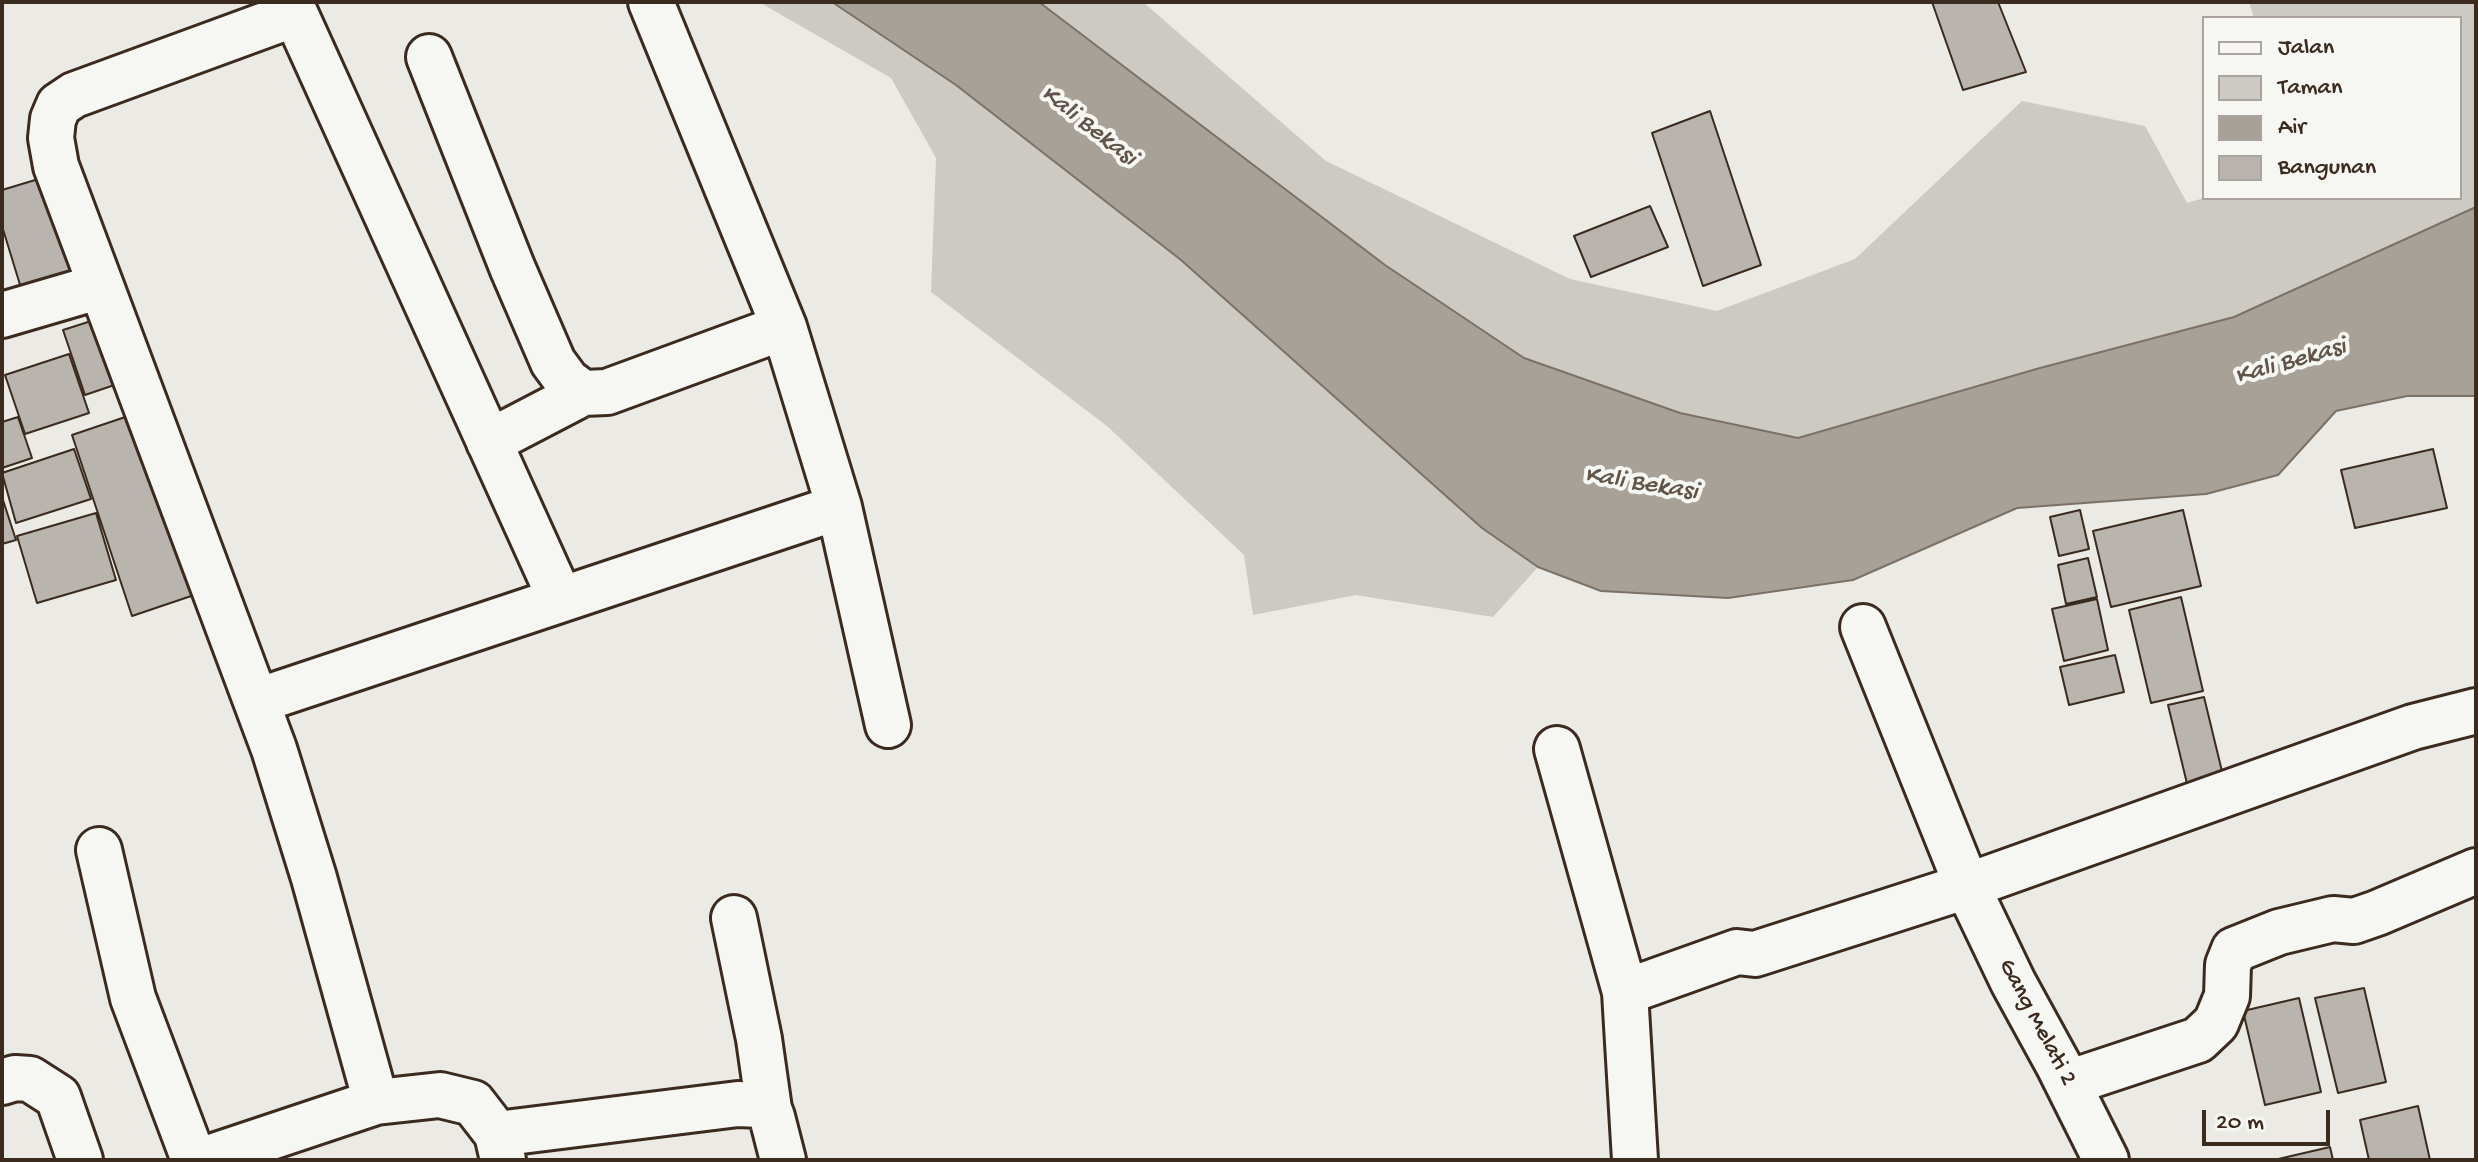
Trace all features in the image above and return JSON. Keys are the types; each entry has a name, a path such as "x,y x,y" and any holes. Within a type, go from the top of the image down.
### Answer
{"street":[{"path":"651,2 784,327 839,507 888,725"},
{"path":"376,1102 314,878 257,701 56,166 51,138 53,119 59,105 74,95 292,8 560,598"},
{"path":"429,57 553,362 567,381 583,393"},
{"path":"2,315 101,286"},
{"path":"489,442 583,393 607,392 784,327"},
{"path":"257,701 839,507"},
{"name":"Gang Melati 2","path":"1863,627 1967,886 2013,982 2106,1160"},
{"path":"1625,992 1737,952 1755,954 1967,886 2413,727 2476,711"},
{"path":"1557,749 1625,992 1635,1160"},
{"path":"99,850 133,998 194,1160"},
{"path":"2068,1083 2198,1040 2216,1023 2227,996 2228,965 2234,950 2279,932 2333,919 2354,921 2476,871"},
{"path":"734,918 759,1039 769,1109 783,1160"},
{"path":"2,1082 15,1078 30,1079 58,1097 80,1160"},
{"path":"202,1160 376,1102 440,1095 491,1132 738,1104 761,1105 769,1109"}],"green space":[{"path":"759,2 832,2 956,85 1181,260 1422,475 1538,567 1493,617 1356,595 1253,615 1244,555 1107,426 931,292 936,158 891,78"},
{"path":"1039,2 1143,2 1326,161 1570,279 1717,311 1855,259 2022,101 2145,126 2187,203 2202,199 2462,200 2462,16 2253,16 2249,2 2476,2 2476,207 2234,317 2040,368 1798,438 1680,413 1524,358 1385,265"}],"water":[{"name":"Kali Bekasi","path":"832,2 1039,2 1385,265 1524,358 1680,413 1798,438 2040,368 2234,317 2476,207 2476,396 2407,396 2336,411 2278,475 2206,494 2017,508 1853,580 1728,598 1601,591 1538,567 1482,528 1181,260 956,85"}],"building":[{"path":"1932,2 1998,2 2026,72 1963,90"},
{"path":"1710,111 1761,265 1703,286 1652,133"},
{"path":"55,174 85,269 21,288 2,226 2,190"},
{"path":"1650,206 1668,247 1591,277 1574,236"},
{"path":"110,315 132,379 85,395 63,330"},
{"path":"69,354 89,413 25,434 5,375"},
{"path":"146,410 206,591 132,616 72,435"},
{"path":"18,417 32,458 2,468 2,422"},
{"path":"74,449 91,499 16,523 2,473"},
{"path":"2433,449 2447,508 2355,528 2341,470"},
{"path":"2,497 16,540 2,544"},
{"path":"2080,510 2089,549 2059,556 2050,517"},
{"path":"2183,510 2201,586 2111,607 2093,531"},
{"path":"96,513 116,580 37,603 17,536"},
{"path":"2088,558 2097,597 2066,604 2058,565"},
{"path":"2181,597 2203,691 2151,703 2129,610"},
{"path":"2097,599 2108,650 2064,661 2052,609"},
{"path":"2115,655 2124,692 2069,705 2060,667"},
{"path":"2204,697 2227,792 2191,800 2168,705"},
{"path":"2364,988 2386,1082 2338,1093 2315,998"},
{"path":"2299,998 2321,1092 2265,1105 2243,1011"},
{"path":"2418,1106 2430,1160 2369,1160 2360,1120"},
{"path":"2330,1147 2333,1160 2274,1160"}]}
